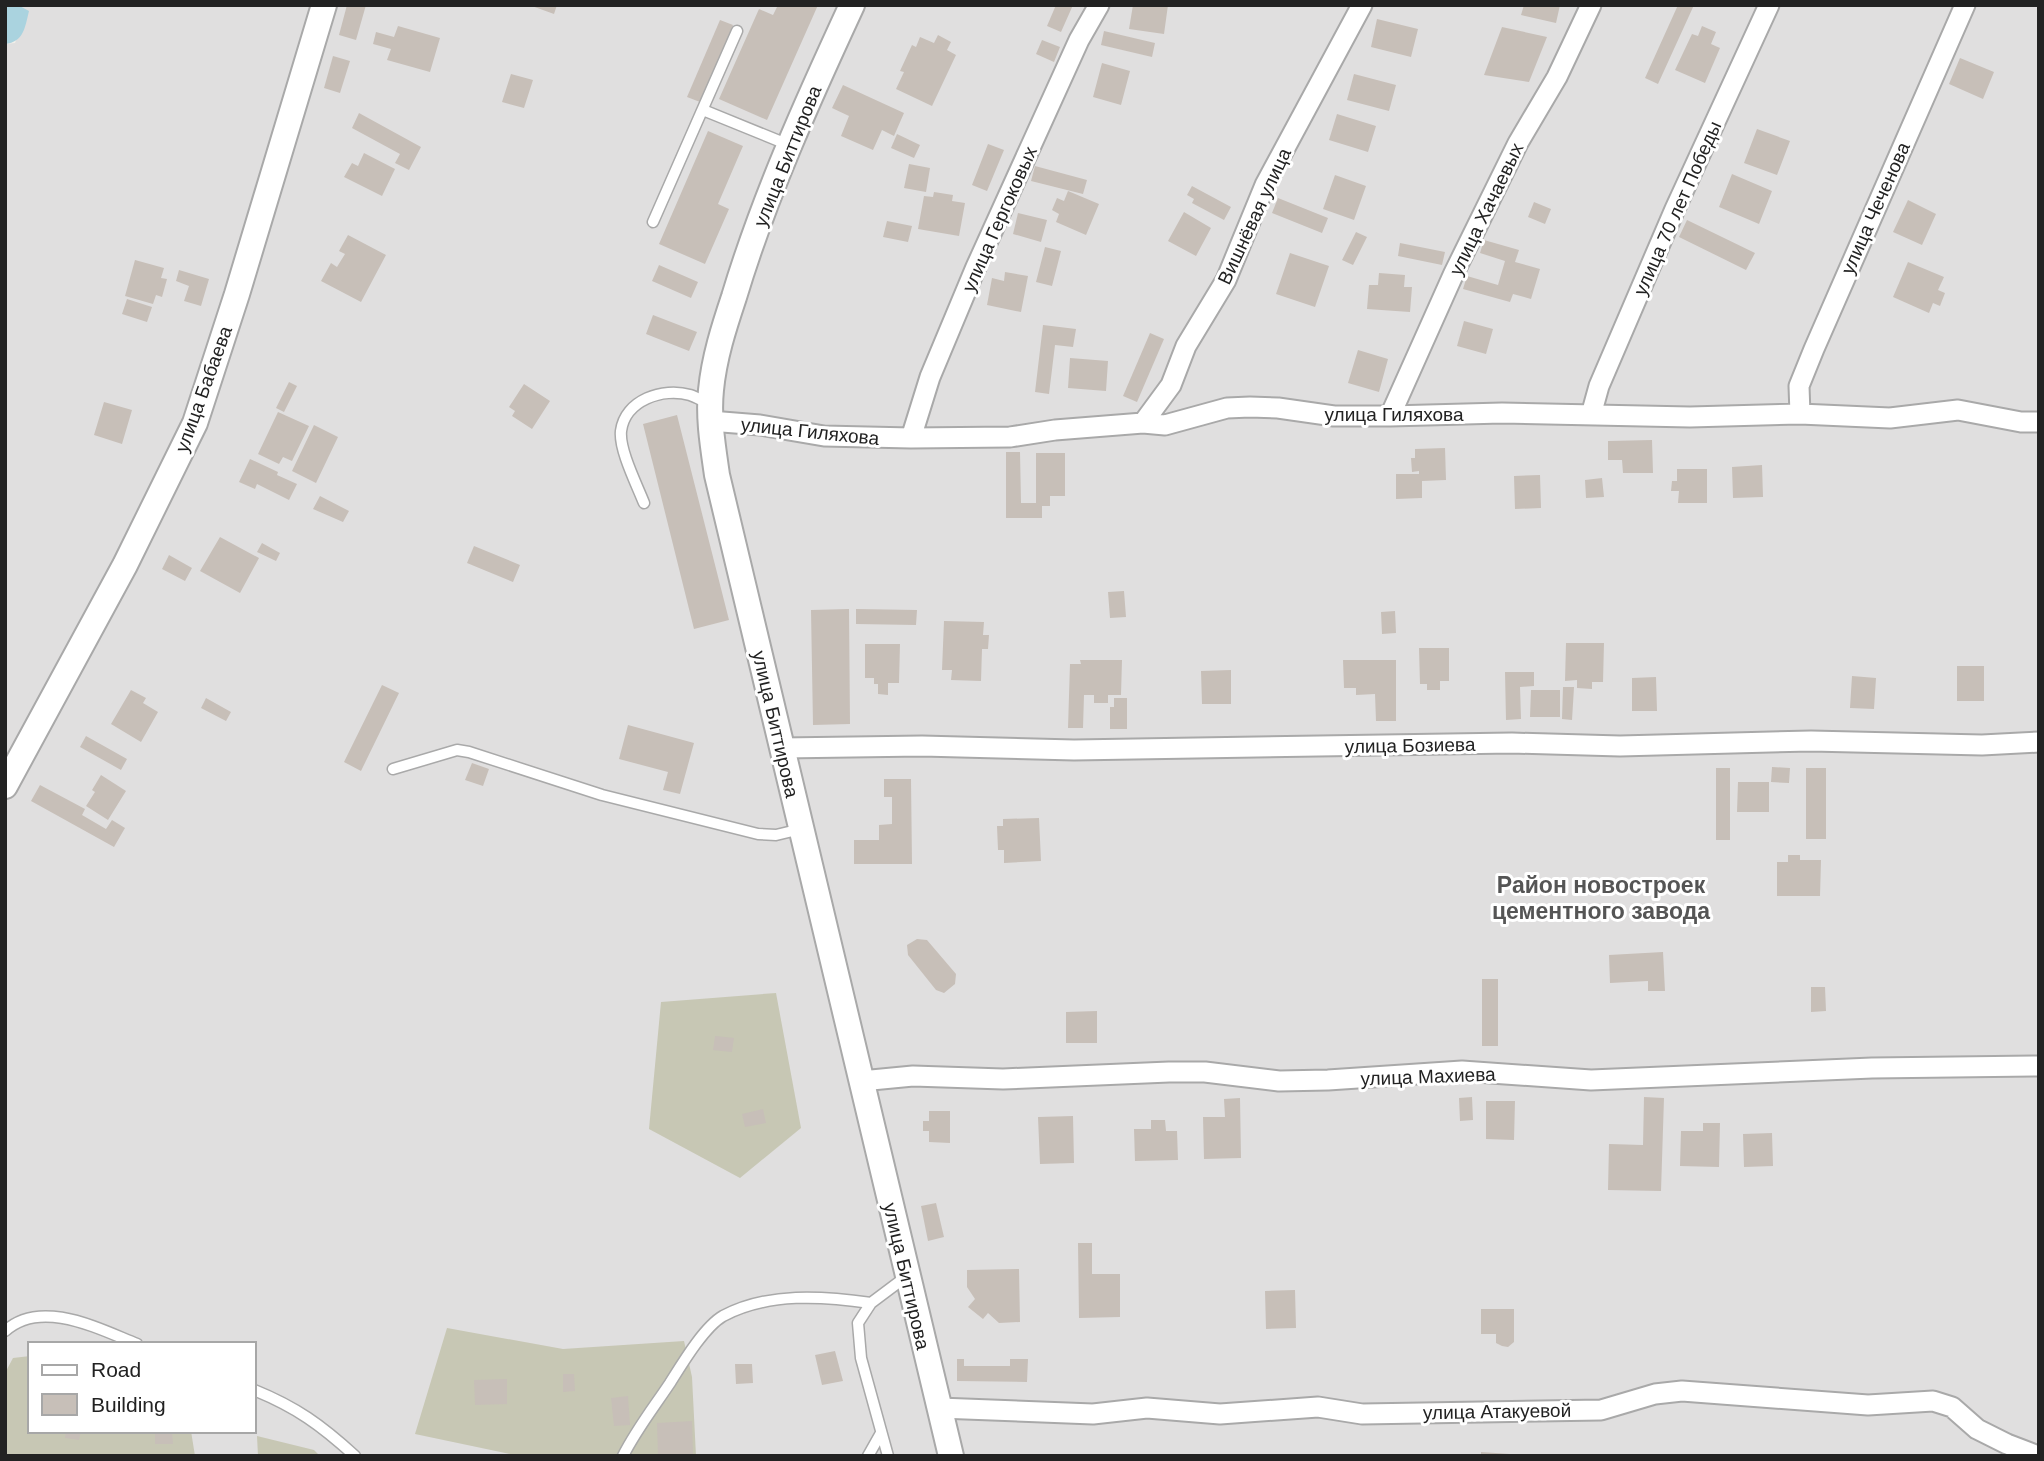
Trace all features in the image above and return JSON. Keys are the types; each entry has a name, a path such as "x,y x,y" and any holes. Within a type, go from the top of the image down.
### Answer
{"street":[{"name":"улица Бабаева","path":"5,786 125,565 195,423 324,5"},
{"name":"улица Биттирова","path":"852,5 763,209 716,358 710,412 717,475 951,1456"},
{"name":"улица Гергоковых","path":"911,439 930,377 976,267 1079,40 1098,5"},
{"name":"Вишнёвая улица","path":"1143,424 1171,384 1186,346 1226,280 1260,195 1362,5"},
{"name":"улица Хачаевых","path":"1390,416 1518,143 1557,77 1591,5"},
{"name":"улица 70 лет Победы","path":"1591,415 1599,386 1675,209 1769,5"},
{"name":"улица Чеченова","path":"1800,414 1799,386 1965,5"},
{"name":"улица Гиляхова","path":"710,412 760,425 824,436 911,439 1010,437 1055,430 1165,425 1227,408 1250,407 1334,416 1468,413 1690,417 1800,414 1890,418 1958,410 2021,422 2039,422"},
{"name":"улица Бозиева","path":"782,748 922,746 1086,750 1512,743 1669,746 1811,741 1982,745 2039,742"},
{"name":"улица Махиева","path":"860,1082 913,1076 1003,1079 1169,1072 1218,1073 1279,1081 1462,1071 1591,1080 1872,1068 2039,1066"},
{"name":"улица Атакуевой","path":"939,1408 1093,1414 1147,1408 1220,1414 1318,1407 1362,1413 1601,1410 1655,1394 1682,1391 1868,1405 1933,1401 1952,1407 1977,1429 2038,1456"}],"lane":[{"path":"653,222 737,31"},
{"path":"703,110 790,146"},
{"path":"1764,415 1786,404 1799,386"},
{"path":"644,503 626,459 621,432 626,416 636,404 652,396 672,393 690,395 710,412"},
{"path":"393,769 457,750 469,751 602,795 758,834 776,835 802,829"},
{"path":"888,1456 862,1359 858,1324 871,1303 907,1276"},
{"path":"623,1456 678,1371 707,1332 722,1317 770,1300 835,1298 871,1303"},
{"path":"5,1331 15,1322 46,1316 87,1324 131,1342"},
{"path":"256,1391 288,1404 326,1429 355,1456"},
{"path":"868,1456 880,1433"}],"shaded area":[{"path":"18,5 2039,5 2039,1456 5,1456 5,44 15,43 28,11"},
{"path":"776,993 801,1128 740,1178 649,1129 661,1002"},
{"path":"447,1328 563,1349 684,1341 692,1377 696,1456 520,1456 415,1434"},
{"path":"28,1356 28,1433 191,1433 195,1456 5,1456 5,1373 13,1358"},
{"path":"257,1436 314,1450 320,1456 258,1456"}],"water":[{"path":"5,5 18,5 29,11 20,37 5,44"}],"building":[{"path":"347,5 366,5 356,40 339,35"},
{"path":"529,5 557,5 554,14"},
{"path":"778,5 818,5 767,120 719,99 759,9 773,15"},
{"path":"1056,5 1073,5 1061,32 1047,26"},
{"path":"1133,5 1168,5 1164,34 1129,29"},
{"path":"1524,5 1560,5 1556,23 1521,15"},
{"path":"1678,5 1694,5 1658,84 1645,78"},
{"path":"1377,19 1418,29 1411,57 1371,47"},
{"path":"720,20 733,25 700,102 687,97"},
{"path":"398,26 440,38 430,72 387,60 391,49 373,44 376,32 394,37"},
{"path":"1702,26 1716,32 1711,44 1720,48 1705,83 1675,70 1692,34 1698,36"},
{"path":"1502,27 1547,37 1529,82 1484,75"},
{"path":"1104,31 1155,43 1152,57 1101,45"},
{"path":"938,35 951,42 947,50 956,55 932,106 896,89 904,72 900,71 912,45 916,47 920,37 934,43"},
{"path":"1042,40 1060,47 1054,62 1036,54"},
{"path":"333,56 350,61 340,93 324,88"},
{"path":"1960,58 1994,72 1983,99 1949,84"},
{"path":"1102,63 1130,71 1121,105 1093,97"},
{"path":"511,74 533,80 524,108 502,102"},
{"path":"1354,74 1396,85 1389,111 1347,100"},
{"path":"843,85 904,113 894,136 882,130 873,150 841,136 849,116 832,108"},
{"path":"359,113 421,147 409,170 395,163 400,154 352,128"},
{"path":"1337,114 1376,126 1368,152 1329,140"},
{"path":"1757,129 1790,141 1777,175 1744,163"},
{"path":"708,131 743,146 718,204 729,209 705,264 659,244"},
{"path":"897,134 920,145 914,158 891,148"},
{"path":"988,144 1004,150 987,191 972,185"},
{"path":"364,153 395,169 382,196 344,177 352,163 358,166"},
{"path":"909,164 930,168 926,192 904,188"},
{"path":"1035,166 1087,180 1083,194 1031,181"},
{"path":"1732,174 1772,191 1759,224 1719,207"},
{"path":"1335,175 1366,186 1354,220 1323,209"},
{"path":"1192,186 1231,207 1224,220 1192,203 1194,199 1187,195"},
{"path":"1068,191 1099,204 1086,235 1056,222 1059,214 1052,210 1057,198 1064,201"},
{"path":"934,192 953,195 952,201 965,203 959,236 918,229 924,196 933,197"},
{"path":"1278,198 1328,218 1322,233 1272,213"},
{"path":"1908,200 1936,214 1922,245 1893,232"},
{"path":"1534,202 1551,209 1545,224 1528,217"},
{"path":"1184,212 1211,228 1196,256 1168,241"},
{"path":"1018,213 1047,220 1041,242 1013,234"},
{"path":"1687,220 1755,253 1746,270 1679,237"},
{"path":"887,221 912,226 908,242 883,237"},
{"path":"1356,232 1367,237 1353,265 1342,260"},
{"path":"348,235 386,255 361,302 321,281 331,263 337,267 345,254 339,251"},
{"path":"1484,240 1519,250 1515,262 1540,269 1531,299 1513,294 1510,302 1463,289 1467,276 1498,285 1505,261 1480,253"},
{"path":"1400,243 1445,252 1442,265 1398,256"},
{"path":"1045,247 1061,251 1052,286 1036,282"},
{"path":"1290,253 1329,266 1315,307 1276,294"},
{"path":"135,260 164,268 161,278 167,279 162,297 156,295 153,304 125,296"},
{"path":"1908,262 1944,277 1938,290 1945,293 1940,306 1933,303 1929,313 1893,297"},
{"path":"659,265 698,282 691,298 652,281"},
{"path":"179,270 209,279 201,306 184,301 189,286 176,281"},
{"path":"1005,272 1028,276 1021,312 987,305 992,278 1004,281"},
{"path":"1379,273 1405,275 1404,287 1412,287 1410,312 1367,309 1369,285 1378,285"},
{"path":"127,299 152,307 147,322 122,314"},
{"path":"653,315 697,332 689,351 646,334"},
{"path":"1464,321 1493,329 1486,354 1457,346"},
{"path":"1043,325 1076,329 1073,347 1055,345 1049,394 1035,392"},
{"path":"1150,333 1164,339 1137,402 1123,396"},
{"path":"1358,350 1388,359 1379,392 1348,383"},
{"path":"1070,358 1108,361 1106,391 1068,388"},
{"path":"289,382 297,386 284,412 276,408"},
{"path":"524,384 550,401 532,429 512,416 515,411 509,407"},
{"path":"104,402 132,410 122,444 94,435"},
{"path":"278,412 309,426 292,461 283,457 279,464 258,454"},
{"path":"677,415 729,620 694,629 643,424"},
{"path":"314,425 338,437 316,483 292,471"},
{"path":"1652,440 1653,473 1623,473 1622,460 1608,460 1608,441"},
{"path":"1445,448 1446,480 1422,481 1422,498 1396,499 1396,474 1419,474 1419,471 1412,472 1411,458 1415,458 1415,449"},
{"path":"1006,452 1020,452 1021,503 1036,503 1036,453 1065,453 1065,496 1050,496 1050,506 1042,506 1042,518 1006,518"},
{"path":"250,459 297,484 289,500 257,484 255,489 239,482"},
{"path":"1762,465 1763,497 1733,498 1732,467"},
{"path":"1677,469 1707,469 1707,503 1678,503 1679,491 1671,491 1672,481 1677,481"},
{"path":"1540,475 1541,508 1515,509 1514,476"},
{"path":"1602,478 1604,497 1586,498 1585,480"},
{"path":"320,496 349,511 343,522 313,509"},
{"path":"220,537 259,558 240,593 200,571"},
{"path":"262,543 280,553 276,561 257,552"},
{"path":"474,546 520,565 513,582 467,563"},
{"path":"169,555 192,568 185,581 162,569"},
{"path":"1124,591 1126,617 1110,618 1108,592"},
{"path":"849,609 850,724 813,725 811,610"},
{"path":"856,609 917,610 916,625 856,624"},
{"path":"1395,611 1396,633 1382,634 1381,612"},
{"path":"944,621 984,622 983,635 989,635 988,649 982,649 981,681 951,680 952,670 942,670"},
{"path":"1566,643 1604,643 1603,682 1592,682 1592,689 1577,688 1577,680 1565,681"},
{"path":"865,644 900,644 899,683 888,683 888,695 878,694 878,684 874,684 874,678 865,678"},
{"path":"1419,648 1449,648 1449,681 1440,681 1440,690 1427,690 1427,684 1420,684"},
{"path":"1080,660 1122,660 1121,695 1108,695 1108,703 1094,703 1094,695 1084,695 1083,728 1068,728 1070,664 1081,664"},
{"path":"1343,660 1396,660 1396,721 1376,721 1375,694 1356,695 1356,688 1344,688"},
{"path":"1957,666 1984,666 1984,701 1957,701"},
{"path":"1231,670 1231,704 1202,704 1201,671"},
{"path":"1505,672 1534,672 1534,686 1520,687 1521,719 1506,720"},
{"path":"1852,676 1876,678 1874,709 1850,708"},
{"path":"1656,677 1657,711 1632,711 1632,678"},
{"path":"382,685 399,693 361,771 344,762"},
{"path":"1563,687 1574,687 1572,720 1562,719"},
{"path":"131,690 146,698 143,703 158,712 141,742 111,724"},
{"path":"1531,690 1560,690 1560,717 1530,717"},
{"path":"206,698 231,712 226,721 201,708"},
{"path":"1114,698 1127,698 1127,729 1110,729 1110,707 1114,707"},
{"path":"628,725 694,743 680,794 663,790 668,772 619,759"},
{"path":"86,736 127,759 121,770 80,747"},
{"path":"472,763 489,769 483,786 465,780"},
{"path":"1772,767 1790,768 1789,783 1771,782"},
{"path":"1716,768 1730,768 1730,840 1716,840"},
{"path":"1806,768 1826,768 1826,839 1806,839"},
{"path":"101,775 126,791 108,820 86,806"},
{"path":"884,779 911,779 912,864 854,864 854,840 879,840 879,825 892,824 892,797 884,797"},
{"path":"1738,782 1769,782 1769,812 1737,812"},
{"path":"40,785 85,809 82,815 106,829 112,820 125,828 114,847 31,801"},
{"path":"1039,818 1041,861 1004,863 1004,850 998,850 997,826 1003,826 1003,819"},
{"path":"1788,855 1800,855 1800,860 1821,860 1820,896 1777,896 1777,862 1788,862"},
{"path":"917,939 927,940 956,974 955,984 944,993 936,990 908,955 907,945"},
{"path":"1663,952 1665,991 1648,991 1648,981 1610,983 1609,955"},
{"path":"1482,979 1498,979 1498,1046 1482,1046"},
{"path":"1811,987 1825,987 1826,1011 1811,1012"},
{"path":"1097,1011 1097,1043 1066,1043 1066,1012"},
{"path":"715,1036 734,1038 732,1052 713,1050"},
{"path":"1472,1097 1473,1120 1460,1121 1459,1098"},
{"path":"1644,1097 1664,1098 1661,1191 1608,1190 1609,1144 1643,1145"},
{"path":"1240,1098 1241,1158 1204,1159 1203,1117 1225,1117 1224,1099"},
{"path":"1486,1101 1515,1101 1514,1140 1486,1139"},
{"path":"763,1109 766,1123 745,1127 742,1114"},
{"path":"929,1111 950,1111 950,1143 929,1142 929,1131 923,1131 923,1121 929,1121"},
{"path":"1073,1116 1074,1163 1040,1164 1038,1117"},
{"path":"1151,1120 1165,1120 1166,1131 1177,1131 1178,1160 1135,1161 1134,1129 1151,1129"},
{"path":"1703,1123 1720,1123 1719,1167 1680,1166 1681,1131 1703,1131"},
{"path":"1772,1133 1773,1166 1744,1167 1743,1134"},
{"path":"936,1203 944,1237 928,1241 921,1206"},
{"path":"1078,1243 1092,1243 1092,1274 1120,1274 1120,1317 1079,1318"},
{"path":"1019,1269 1020,1322 999,1323 988,1313 983,1319 968,1307 975,1299 967,1287 967,1270"},
{"path":"1295,1290 1296,1328 1266,1329 1265,1291"},
{"path":"1481,1309 1514,1309 1514,1342 1508,1347 1502,1346 1496,1343 1496,1334 1481,1334"},
{"path":"835,1351 843,1381 822,1385 815,1355"},
{"path":"957,1359 964,1359 964,1366 1010,1366 1010,1359 1028,1359 1027,1382 957,1381"},
{"path":"735,1364 752,1364 753,1383 736,1384"},
{"path":"563,1374 574,1374 575,1391 563,1392"},
{"path":"507,1379 507,1404 475,1405 474,1380"},
{"path":"628,1396 630,1425 614,1426 611,1398"},
{"path":"692,1421 693,1456 658,1456 657,1423"},
{"path":"66,1433 81,1433 79,1440 65,1438"},
{"path":"155,1433 172,1433 173,1444 155,1444"},
{"path":"1481,1452 1510,1454 1510,1456 1481,1456"}],"district":[{"name":"Район новостроек цементного завода","path":"1601,898"}]}
